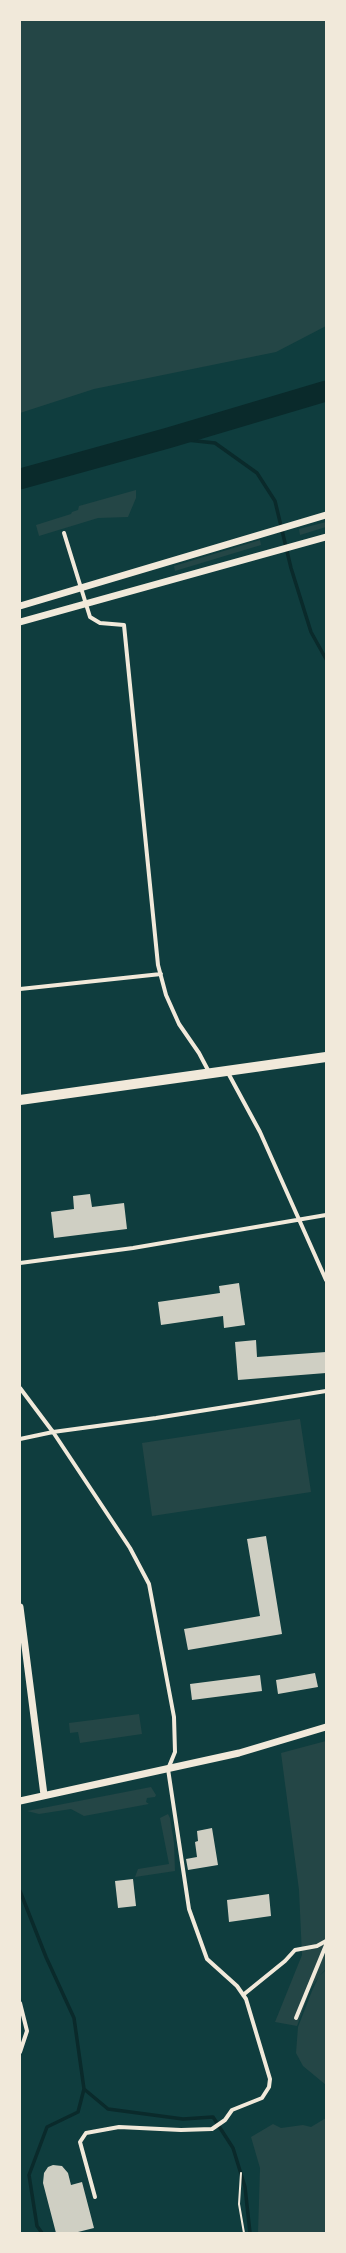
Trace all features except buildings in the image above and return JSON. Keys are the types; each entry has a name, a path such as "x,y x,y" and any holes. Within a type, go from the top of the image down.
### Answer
{"main road":[{"path":"20,1100 226,1069 326,1056"}],"street":[{"path":"20,606 326,516"},
{"path":"64,533 85,604 93,621 124,625 160,974 166,994 179,1024 199,1053 209,1072"},
{"path":"20,622 326,537"},
{"path":"20,989 160,974"},
{"path":"226,1069 260,1132 326,1280"},
{"path":"20,1264 132,1248 326,1214"},
{"path":"20,1388 53,1432 130,1548 149,1584 174,1717 175,1752 168,1769 189,1909 207,1959 237,1986 243,1995 270,2083 262,2098 237,2108 216,2128 197,2130 119,2126 86,2133 80,2142 95,2197"},
{"path":"20,1440 53,1432 156,1418 326,1390"},
{"path":"20,1607 44,1795"},
{"path":"20,1801 239,1753 326,1727"},
{"path":"243,1995 285,1961 295,1950 317,1946 326,1941"},
{"path":"296,2018 326,1945"},
{"path":"20,2003 27,2031 20,2052"}],"path":[{"path":"241,2173 239,2204 244,2233"}],"shaded area":[{"path":"20,20 326,20 326,326 276,352 94,389 20,413"},
{"path":"136,490 136,498 128,517 98,518 39,536 36,525 71,514 72,512 78,510 79,506"},
{"path":"326,522 326,527 300,535 299,529"},
{"path":"260,540 261,545 175,571 174,566"},
{"path":"300,1419 311,1492 152,1516 142,1443"},
{"path":"139,1714 142,1734 80,1743 78,1732 70,1733 69,1723"},
{"path":"326,1741 326,1969 319,1976 310,1990 297,2026 275,2022 302,1955 299,1890 281,1753"},
{"path":"151,1787 156,1795 155,1797 147,1798 146,1802 149,1804 84,1816 71,1809 39,1814 27,1811"},
{"path":"168,1814 174,1843 175,1871 135,1877 138,1869 169,1864 160,1818"},
{"path":"326,1970 326,2085 303,2066 296,2053 298,2027 319,1976"},
{"path":"326,2118 326,2233 258,2233 260,2168 251,2137 273,2124 281,2128 303,2125 311,2127"}],"waterway":[{"path":"20,479 168,438 326,391"},
{"path":"168,438 215,443 257,473 275,501 291,568 311,632 326,659"},
{"path":"20,1891 46,1957 74,2018 84,2089 108,2109 183,2119 213,2117 233,2148 245,2187 250,2233"},
{"path":"42,2233 37,2226 29,2175 47,2127 78,2112 84,2089"}]}
